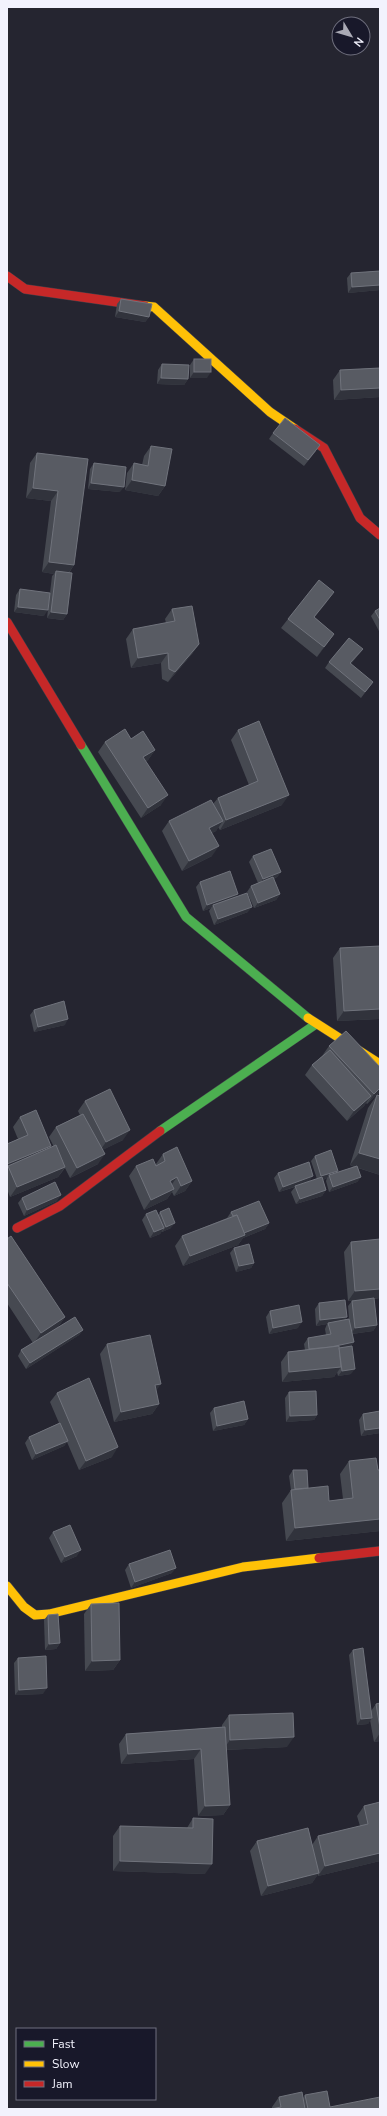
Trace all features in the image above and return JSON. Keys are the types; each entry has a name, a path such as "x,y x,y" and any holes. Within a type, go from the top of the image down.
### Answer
{"street":[{"path":"7,276 26,289 154,307 270,412 324,448 360,518 380,535"},
{"path":"7,622 186,917 316,1024 380,1064"},
{"path":"17,1228 60,1206 136,1147 316,1024"},
{"path":"7,1586 24,1606 35,1615 49,1614 243,1567 380,1550"}],"building":[{"path":"380,271 380,285 352,287 351,273"},
{"path":"121,299 152,304 149,317 119,311"},
{"path":"194,359 211,359 211,372 194,372"},
{"path":"162,364 189,365 188,379 161,378"},
{"path":"380,368 380,388 341,390 340,370"},
{"path":"285,418 320,445 308,460 273,433"},
{"path":"151,446 172,449 165,486 132,480 134,463 148,466"},
{"path":"37,453 88,459 74,565 49,562 58,491 33,488"},
{"path":"94,463 126,467 124,487 91,483"},
{"path":"56,571 72,573 67,614 51,612"},
{"path":"319,580 334,592 314,617 334,634 324,647 288,619"},
{"path":"20,589 50,593 48,610 18,607"},
{"path":"192,606 199,644 175,672 169,669 168,653 138,658 133,629 175,621 172,609"},
{"path":"380,608 380,620 375,611"},
{"path":"349,638 363,649 350,663 373,682 365,692 329,662"},
{"path":"259,721 289,795 226,820 218,798 258,781 238,730"},
{"path":"125,729 131,739 143,731 155,750 143,757 168,795 148,808 105,742"},
{"path":"211,800 223,821 209,828 219,846 189,861 169,821"},
{"path":"271,849 281,872 263,879 253,856"},
{"path":"230,871 238,894 207,905 200,882"},
{"path":"273,877 280,894 258,903 251,886"},
{"path":"247,893 252,907 218,919 213,905"},
{"path":"380,946 380,1009 344,1011 340,948"},
{"path":"64,1001 68,1019 38,1027 34,1010"},
{"path":"346,1031 380,1067 380,1088 374,1094 329,1046"},
{"path":"330,1050 371,1096 354,1111 312,1065"},
{"path":"110,1089 130,1130 106,1142 85,1101"},
{"path":"377,1095 380,1096 380,1159 359,1153"},
{"path":"36,1110 51,1146 7,1164 7,1144 28,1135 20,1117"},
{"path":"83,1114 105,1154 77,1168 56,1127"},
{"path":"56,1145 65,1167 17,1187 8,1166"},
{"path":"177,1147 192,1181 181,1186 177,1177 170,1181 174,1189 151,1200 136,1166 153,1159 156,1166 165,1161 163,1154"},
{"path":"331,1150 338,1171 321,1176 315,1156"},
{"path":"309,1162 313,1176 283,1187 278,1173"},
{"path":"357,1166 361,1177 333,1187 329,1175"},
{"path":"322,1177 326,1190 300,1199 295,1186"},
{"path":"55,1182 61,1195 27,1210 22,1198"},
{"path":"259,1201 269,1223 244,1233 237,1215 233,1216 231,1212"},
{"path":"169,1208 175,1223 166,1227 160,1212"},
{"path":"156,1210 164,1228 154,1232 146,1214"},
{"path":"237,1215 245,1235 190,1256 182,1236"},
{"path":"11,1236 65,1317 41,1333 7,1283 7,1239"},
{"path":"380,1239 380,1289 355,1291 351,1242"},
{"path":"249,1244 254,1263 239,1266 234,1248"},
{"path":"374,1298 377,1325 355,1328 352,1301"},
{"path":"345,1300 347,1317 320,1320 319,1303"},
{"path":"299,1305 302,1322 273,1328 270,1311"},
{"path":"75,1317 83,1330 30,1363 21,1350"},
{"path":"349,1319 354,1342 331,1347 309,1349 308,1338 331,1334 328,1323"},
{"path":"150,1335 161,1384 155,1385 159,1404 121,1412 107,1344"},
{"path":"339,1346 341,1367 289,1372 288,1352"},
{"path":"352,1346 355,1369 342,1371 339,1348"},
{"path":"89,1378 118,1447 86,1461 57,1393"},
{"path":"316,1391 317,1415 290,1416 289,1392"},
{"path":"244,1401 248,1419 217,1426 214,1408"},
{"path":"380,1411 380,1428 365,1430 363,1414"},
{"path":"60,1423 68,1441 36,1454 29,1437"},
{"path":"376,1458 378,1470 380,1470 380,1519 295,1528 291,1490 328,1486 329,1501 353,1498 349,1461"},
{"path":"293,1470 307,1470 308,1488 295,1489"},
{"path":"70,1525 81,1550 65,1557 53,1532"},
{"path":"170,1550 176,1568 135,1582 129,1564"},
{"path":"119,1603 120,1660 92,1661 91,1604"},
{"path":"58,1614 60,1643 49,1644 48,1615"},
{"path":"363,1648 372,1718 361,1719 353,1650"},
{"path":"46,1656 47,1688 19,1690 18,1658"},
{"path":"380,1703 380,1728 376,1704"},
{"path":"293,1713 294,1737 230,1740 229,1715"},
{"path":"225,1727 230,1805 205,1806 201,1749 128,1754 126,1734"},
{"path":"380,1802 380,1853 325,1866 318,1836 368,1824 364,1806"},
{"path":"193,1818 213,1819 212,1864 120,1861 120,1826 193,1828"},
{"path":"308,1828 319,1873 268,1886 257,1841"},
{"path":"327,2091 330,2107 380,2097 380,2109 308,2109 305,2095"},
{"path":"302,2092 305,2109 271,2109 281,2107 279,2097"}],"traffic: fast":[{"path":"81,745 186,917 308,1018"},
{"path":"160,1131 316,1024"}],"traffic: slow":[{"path":"145,306 154,307 270,412 295,429"},
{"path":"308,1018 380,1064"},
{"path":"7,1586 24,1607 35,1615 49,1614 243,1567 319,1558"}],"traffic: jam":[{"path":"7,276 25,289 145,306"},
{"path":"295,429 324,448 360,518 380,535"},
{"path":"7,622 81,745"},
{"path":"17,1228 60,1206 160,1131"},
{"path":"319,1558 380,1551"}]}
